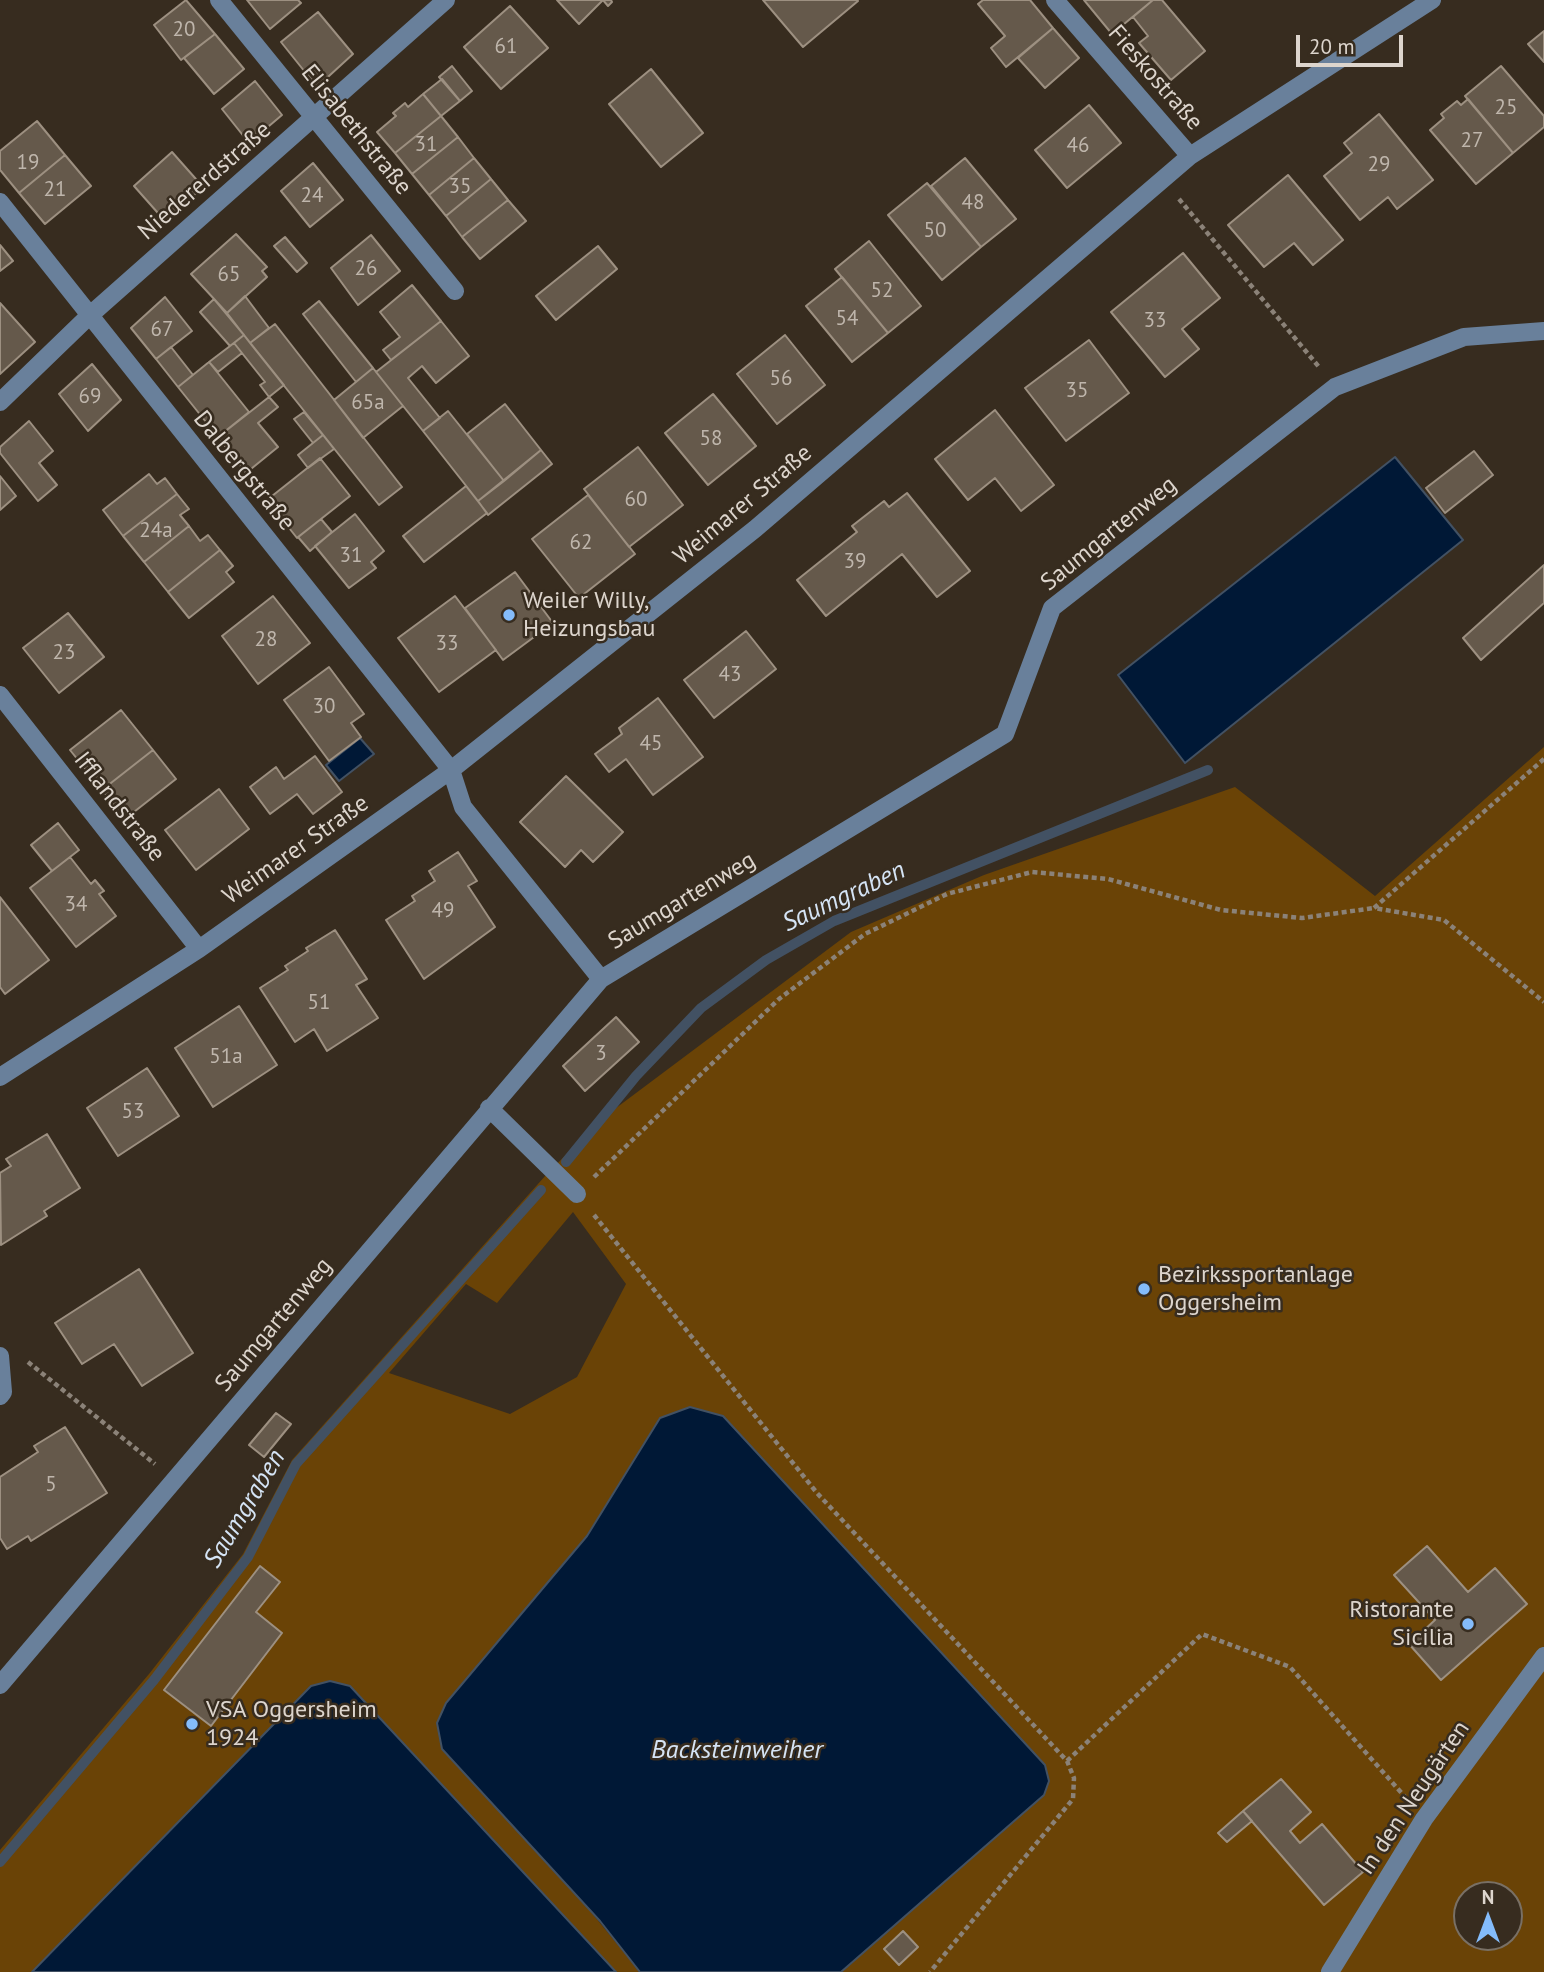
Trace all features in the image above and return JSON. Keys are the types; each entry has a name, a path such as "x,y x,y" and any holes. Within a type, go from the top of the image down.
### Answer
{"street":[{"name":"Elisabethstraße","path":"219,0 455,291"},
{"name":"Niedererdstraße","path":"0,402 89,316 446,0"},
{"name":"Fieskostraße","path":"1055,0 1190,156"},
{"name":"Weimarer Straße","path":"0,1077 199,949 452,770 755,529 1190,156 1433,0"},
{"name":"Dalbergstraße","path":"0,202 452,770"},
{"name":"Saumgartenweg","path":"0,1685 601,979 1005,734 1052,608 1335,387 1464,337 1544,331"},
{"name":"Ifflandstraße","path":"0,695 199,949"},
{"name":"Saumgartenweg","path":"452,770 463,807 601,979"},
{"path":"489,1108 577,1194"},
{"path":"0,1356 3,1392 0,1396"},
{"name":"In den Neugärten","path":"1331,1972 1424,1819 1544,1656"}],"path":[{"path":"1163,180 1335,387"},
{"path":"1374,908 1544,758"},
{"path":"930,1972 1073,1799 1074,1778 1067,1761 817,1493 577,1194 779,999 865,934 947,894 1032,872 1108,879 1221,910 1302,918 1374,908 1444,920 1544,1002"},
{"path":"20,1356 176,1480"},
{"path":"1067,1761 1202,1634 1290,1667 1424,1819"}],"shaded area":[{"path":"1544,747 1544,1972 841,1972 1044,1795 660,1419 587,1536 446,1703 437,1723 640,1972 616,1972 350,1686 311,1686 32,1972 0,1972 0,1850 149,1674 243,1554 292,1460 546,1175 600,1120 851,932 984,875 1235,787 1375,896","holes":["573,1212 626,1284 577,1377 510,1414 389,1373 466,1284 497,1303"]}],"water":[{"path":"1395,457 1463,540 1185,763 1118,675"},
{"path":"360,738 374,754 339,781 326,765"},
{"name":"Backsteinweiher","path":"690,1407 723,1416 1045,1765 1049,1781 1044,1795 841,1972 640,1972 600,1921 442,1749 437,1723 446,1703 587,1536 660,1418"},
{"path":"330,1681 350,1686 616,1972 32,1972 311,1686"}],"building":[{"path":"186,0 215,34 181,60 154,25"},
{"path":"247,0 298,0 301,3 270,29"},
{"path":"557,0 603,0 579,24"},
{"path":"763,0 857,0 858,1 803,47"},
{"path":"983,0 1030,0 1053,28 1006,67 991,48 1005,36 978,4"},
{"path":"1084,0 1153,0 1112,34"},
{"path":"1153,0 1162,0 1205,51 1171,80 1139,43 1148,36 1133,17"},
{"path":"510,6 548,48 501,89 464,47"},
{"path":"318,12 353,54 317,87 281,42"},
{"path":"1053,28 1079,58 1045,88 1018,58"},
{"path":"1544,31 1544,62 1528,44"},
{"path":"215,34 244,69 214,94 184,58"},
{"path":"452,66 472,91 460,101 439,77"},
{"path":"1501,66 1544,116 1544,127 1513,153 1465,96"},
{"path":"651,69 703,133 661,167 609,104"},
{"path":"442,79 460,101 441,116 423,94"},
{"path":"255,81 282,115 249,143 222,109"},
{"path":"423,94 441,116 395,153 377,132 396,116 393,113 405,103 408,107"},
{"path":"1468,99 1513,153 1476,184 1430,130 1444,118 1441,114 1457,101 1461,105"},
{"path":"1089,105 1121,143 1067,188 1035,150"},
{"path":"1379,114 1433,180 1397,209 1388,197 1360,220 1324,176 1352,153 1344,143"},
{"path":"441,116 458,137 412,174 395,153"},
{"path":"37,121 65,155 19,193 0,170 0,151"},
{"path":"458,137 474,158 429,195 412,174"},
{"path":"172,152 203,187 165,221 134,186"},
{"path":"65,155 91,186 45,224 19,193"},
{"path":"474,158 491,179 446,216 429,195"},
{"path":"965,158 1016,219 981,247 931,186"},
{"path":"313,163 343,200 310,227 281,191"},
{"path":"1288,175 1343,240 1313,265 1294,243 1264,267 1228,225"},
{"path":"491,179 508,200 462,237 446,216"},
{"path":"927,183 981,247 942,280 888,215"},
{"path":"508,200 526,221 480,259 462,237"},
{"path":"236,234 267,267 262,271 267,277 227,313 191,274"},
{"path":"371,235 400,271 358,305 331,268"},
{"path":"285,237 307,263 297,272 274,246"},
{"path":"869,241 921,306 888,333 835,269"},
{"path":"0,245 13,261 0,271"},
{"path":"598,246 617,269 556,320 536,296"},
{"path":"1183,253 1220,298 1182,329 1199,349 1165,377 1111,312"},
{"path":"842,277 888,333 852,362 806,306"},
{"path":"412,285 441,321 391,360 383,350 400,337 380,312"},
{"path":"245,296 269,328 250,343 227,313"},
{"path":"165,297 192,331 156,359 131,328"},
{"path":"214,299 244,335 230,346 200,312"},
{"path":"319,301 373,368 356,382 303,314"},
{"path":"0,303 35,342 0,374"},
{"path":"441,321 469,356 436,383 422,366 408,378 440,418 423,431 376,372"},
{"path":"275,324 402,487 379,505 250,343"},
{"path":"244,335 284,385 269,397 260,385 265,382 234,343"},
{"path":"785,335 825,385 777,424 737,374"},
{"path":"1089,340 1129,393 1066,441 1025,388"},
{"path":"234,343 242,353 218,372 209,362"},
{"path":"171,347 193,375 178,387 156,359"},
{"path":"209,362 249,412 218,437 178,387"},
{"path":"92,364 121,400 88,431 59,394"},
{"path":"373,368 403,406 363,438 334,400"},
{"path":"713,394 756,446 708,485 665,433"},
{"path":"269,397 278,407 258,423 278,447 246,473 218,437"},
{"path":"505,404 541,450 504,481 467,434"},
{"path":"995,410 1054,485 1021,511 995,478 968,500 935,459"},
{"path":"448,411 504,481 478,501 423,431"},
{"path":"304,412 323,435 313,443 294,419"},
{"path":"29,421 53,451 39,463 57,485 38,501 0,453 0,447"},
{"path":"323,435 334,449 308,468 298,455"},
{"path":"638,447 683,505 629,547 584,489"},
{"path":"541,450 552,464 488,515 478,501"},
{"path":"1474,451 1493,475 1445,513 1426,488"},
{"path":"320,458 350,496 297,538 267,500"},
{"path":"149,474 157,484 165,478 177,494 123,536 103,510"},
{"path":"0,476 16,496 0,510"},
{"path":"466,486 487,513 424,562 403,536"},
{"path":"907,493 970,571 937,597 902,554 826,616 797,580 857,532 852,526 884,501 889,507"},
{"path":"177,494 189,509 180,515 189,526 144,562 123,536"},
{"path":"588,495 635,554 579,598 532,539"},
{"path":"355,514 384,551 371,562 376,568 349,588 315,546"},
{"path":"321,519 332,532 310,551 298,537"},
{"path":"189,526 200,541 208,535 220,550 168,592 144,562"},
{"path":"220,550 233,566 226,572 234,582 189,618 168,592"},
{"path":"1544,565 1544,603 1481,660 1463,638"},
{"name":"Weiler Willy, Heizungsbau","path":"515,572 553,623 503,660 465,608"},
{"path":"273,596 310,643 258,684 222,636"},
{"path":"455,596 496,650 439,692 398,638"},
{"path":"68,613 104,657 59,693 23,648"},
{"path":"746,631 776,669 714,718 684,680"},
{"path":"329,667 364,714 351,723 361,737 329,761 284,700"},
{"path":"658,698 703,757 653,795 626,759 609,772 595,754 622,734 619,728"},
{"path":"121,710 153,750 102,790 70,750"},
{"path":"153,750 176,779 125,819 102,790"},
{"path":"315,756 342,792 313,814 297,794 270,814 250,787 276,767 284,779"},
{"path":"566,776 623,832 593,862 581,850 565,867 520,822"},
{"path":"219,789 249,829 196,870 165,830"},
{"path":"58,823 79,850 52,871 31,845"},
{"path":"458,852 477,881 468,886 495,927 424,979 386,920 415,901 412,896 435,881 429,871"},
{"path":"70,857 91,884 95,880 104,891 99,894 116,916 76,947 30,888"},
{"path":"0,897 49,960 5,994 0,987"},
{"path":"335,930 367,979 356,985 378,1018 327,1051 314,1029 295,1042 260,988 288,970 285,966 308,951 306,948"},
{"path":"239,1006 277,1065 213,1107 175,1048"},
{"path":"616,1017 639,1042 585,1091 563,1066"},
{"path":"147,1068 179,1116 118,1156 87,1108"},
{"path":"47,1134 80,1188 44,1211 47,1216 1,1245 0,1173 11,1166 6,1159"},
{"path":"139,1269 193,1353 142,1386 114,1344 82,1364 55,1323"},
{"path":"276,1413 291,1424 264,1457 249,1445"},
{"path":"65,1427 107,1493 31,1541 28,1536 7,1549 0,1538 0,1477 38,1452 34,1446"},
{"path":"1427,1546 1468,1592 1495,1568 1527,1604 1441,1680 1409,1644 1435,1620 1394,1575"},
{"path":"260,1566 280,1582 256,1612 282,1633 211,1726 164,1690"},
{"path":"1281,1779 1311,1812 1290,1831 1300,1843 1322,1824 1363,1872 1324,1905 1243,1811"},
{"path":"1243,1811 1252,1821 1227,1842 1218,1833"},
{"path":"903,1931 918,1947 899,1965 884,1949"}],"waterway":[{"name":"Saumgraben","path":"566,1162 636,1076 701,1008 766,960 834,921 1208,770"},
{"name":"Saumgraben","path":"0,1862 154,1680 248,1557 296,1464 541,1190"}],"place":[{"name":"Weiler Willy, Heizungsbau","path":"509,615"},
{"name":"Bezirkssportanlage Oggersheim","path":"1144,1289"},
{"name":"Ristorante Sicilia","path":"1468,1624"},
{"name":"VSA Oggersheim 1924","path":"192,1724"}]}
